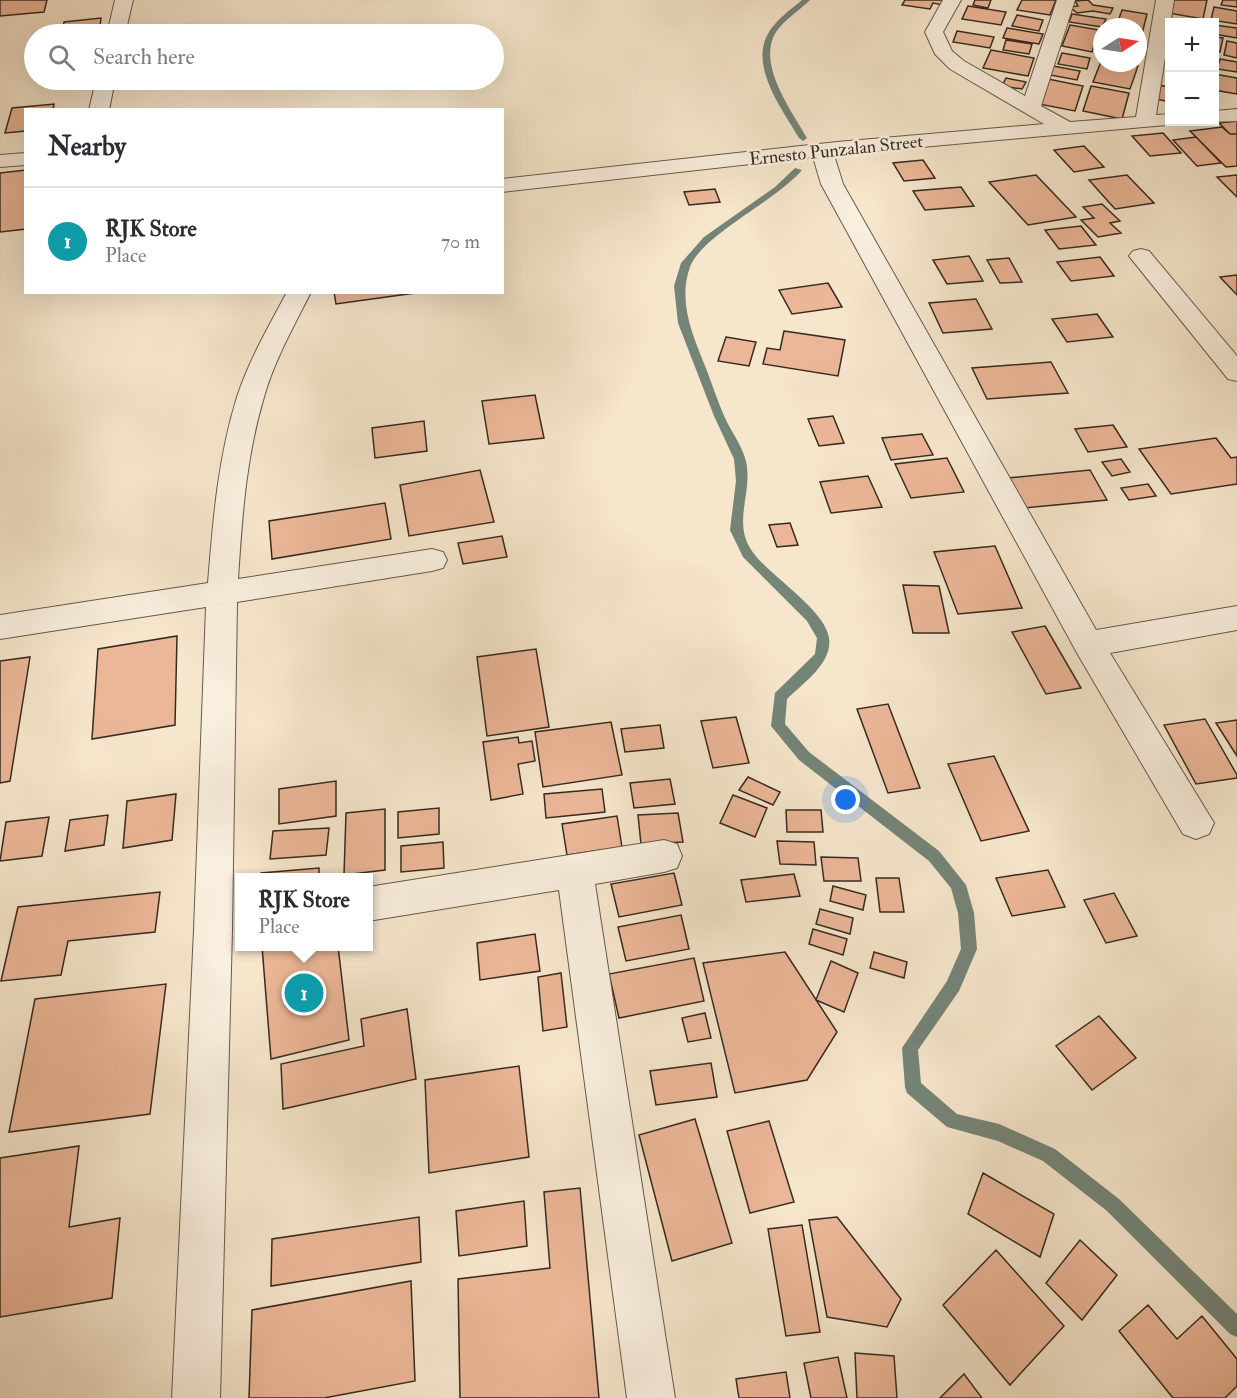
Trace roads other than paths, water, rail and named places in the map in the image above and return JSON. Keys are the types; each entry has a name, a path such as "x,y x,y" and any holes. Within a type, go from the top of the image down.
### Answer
{"street":[{"path":"118,24 124,0"},
{"path":"952,0 934,32 944,54 957,65 1067,129"},
{"path":"1031,107 1066,0"},
{"path":"1145,122 1165,0"},
{"path":"99,108 103,90"},
{"path":"1219,117 1237,115"},
{"name":"Ernesto Punzalan Street","path":"504,186 822,150 1165,120"},
{"path":"822,150 832,184 1088,644 1196,823"},
{"path":"0,161 24,159"},
{"path":"1141,256 1237,373"},
{"path":"196,1398 226,928 222,592 229,500 238,444 252,395 267,357 298,294"},
{"path":"0,627 432,560"},
{"path":"1088,644 1237,618"},
{"path":"373,903 664,856"},
{"path":"575,870 651,1398"}],"waterway":[{"path":"803,138 775,89 767,62 766,49 770,36 777,26 806,0"},
{"path":"798,170 778,189 707,239 686,263 679,286 683,323 719,416 740,459 742,481 736,530 747,554 812,618 823,638 821,656 780,697 778,726 804,756 934,856 958,885 966,913 969,949 953,986 910,1048 913,1087 953,1121 999,1133 1049,1155 1113,1205 1237,1327"}],"place":[{"name":"RJK Store","path":"304,993"}]}
